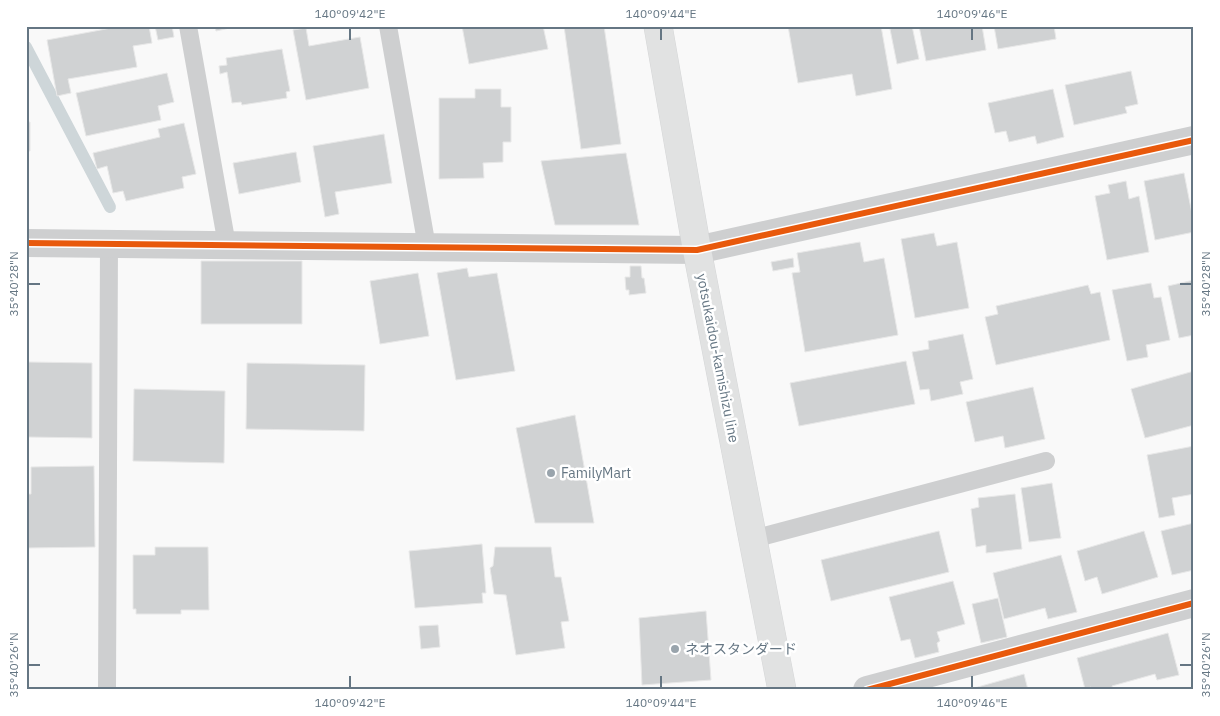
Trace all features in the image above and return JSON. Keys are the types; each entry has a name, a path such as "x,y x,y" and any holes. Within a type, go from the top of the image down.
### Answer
{"main road":[{"name":"yotsukaidou-kamishizu line","path":"658,26 697,250 782,690"}],"street":[{"path":"26,243 697,250 1194,140"},
{"path":"867,690 1194,603"}],"lane":[{"path":"188,26 227,245"},
{"path":"388,26 427,247"},
{"path":"107,690 109,244"},
{"path":"753,539 1046,461"}],"building":[{"path":"122,26 149,26 152,43 133,46 137,67 68,79 71,93 57,96 47,40"},
{"path":"155,26 172,26 174,37 158,40"},
{"path":"215,26 239,26 216,31"},
{"path":"462,26 543,26 548,49 469,64"},
{"path":"564,26 604,26 621,144 581,149"},
{"path":"788,26 865,26 865,28 881,26 892,89 856,96 852,74 798,83"},
{"path":"912,26 919,59 897,64 890,29"},
{"path":"919,26 982,26 986,50 926,61"},
{"path":"994,26 1054,26 1056,39 998,49"},
{"path":"306,28 309,46 360,37 369,88 306,100 293,30"},
{"path":"282,49 290,91 286,92 287,98 242,105 241,102 232,103 227,72 220,74 219,66 227,65 226,58"},
{"path":"1131,71 1138,104 1125,107 1127,113 1074,125 1065,85"},
{"path":"167,73 174,102 158,106 161,120 86,136 76,93"},
{"path":"475,89 501,89 501,107 511,107 511,142 503,142 503,162 483,163 484,178 439,179 439,98 475,98"},
{"path":"1053,89 1064,137 1037,144 1035,136 1009,142 1006,131 995,133 988,103"},
{"path":"26,122 30,122 30,151 26,151"},
{"path":"184,123 196,174 182,177 184,188 126,201 123,191 113,193 107,166 97,169 93,153 160,137 158,129"},
{"path":"384,134 392,183 335,192 339,214 325,217 313,146"},
{"path":"296,152 301,182 239,194 233,163"},
{"path":"626,153 639,225 555,225 541,161"},
{"path":"1184,173 1194,232 1155,240 1144,181"},
{"path":"1126,181 1129,199 1139,196 1149,252 1107,260 1095,196 1110,193 1108,185"},
{"path":"934,233 937,246 957,242 969,308 915,318 901,239"},
{"path":"860,242 864,262 884,258 898,335 805,352 792,273 800,272 797,253"},
{"path":"793,258 794,267 773,271 771,262"},
{"path":"201,261 302,261 302,324 201,324"},
{"path":"630,266 641,266 646,293 629,295 629,290 626,290 625,277 630,277"},
{"path":"467,268 469,277 497,273 515,371 456,380 437,273"},
{"path":"418,273 429,336 380,344 370,281"},
{"path":"1194,280 1194,335 1179,338 1168,286"},
{"path":"1151,283 1154,298 1161,297 1170,340 1146,345 1148,357 1127,361 1112,290"},
{"path":"1088,285 1091,294 1100,292 1110,340 996,365 985,317 998,314 996,306"},
{"path":"963,334 973,379 960,382 963,394 931,401 929,389 920,390 912,352 929,349 928,341"},
{"path":"906,361 915,404 799,426 790,383"},
{"path":"28,362 92,363 92,438 28,437"},
{"path":"247,363 365,365 364,431 246,429"},
{"path":"1194,371 1194,425 1145,438 1131,389"},
{"path":"1033,387 1045,439 1005,448 1003,436 975,442 966,402"},
{"path":"134,389 225,391 224,463 133,461"},
{"path":"575,415 594,523 535,523 516,428"},
{"path":"1194,446 1194,494 1172,498 1175,515 1159,518 1147,455"},
{"path":"94,466 95,547 26,548 26,494 31,494 31,467"},
{"path":"1052,483 1061,538 1029,542 1021,488"},
{"path":"1015,494 1022,549 986,553 986,545 976,547 971,509 979,507 978,498"},
{"path":"1194,523 1194,570 1172,575 1161,531"},
{"path":"939,531 949,572 831,601 821,560"},
{"path":"1144,531 1158,577 1102,594 1097,577 1085,581 1077,551"},
{"path":"482,544 486,593 482,593 483,603 415,608 409,551"},
{"path":"155,547 208,547 209,610 181,610 181,614 136,614 136,609 133,609 133,555 155,555"},
{"path":"495,547 551,547 555,577 561,577 569,621 561,622 565,648 516,655 506,595 494,594 490,568 493,566"},
{"path":"1061,555 1077,612 1048,619 1045,608 1004,619 993,573"},
{"path":"953,581 965,624 937,632 940,641 937,643 939,652 915,658 910,639 901,641 889,597"},
{"path":"998,598 1007,637 981,643 972,604"},
{"name":"ネオスタンダード","path":"706,611 711,680 642,685 639,618"},
{"path":"438,625 440,647 421,649 419,626"},
{"path":"1168,633 1179,675 1157,680 1155,674 1112,686 1113,690 1091,690 1091,687 1085,689 1077,658"},
{"path":"1024,674 1028,690 967,690"}],"waterway":[{"path":"26,47 110,207"}],"cycle path":[{"path":"26,243 697,250 1194,140"},
{"path":"867,690 1194,603"}],"place":[{"name":"FamilyMart","path":"551,473"},
{"name":"ネオスタンダード","path":"675,649"}]}
